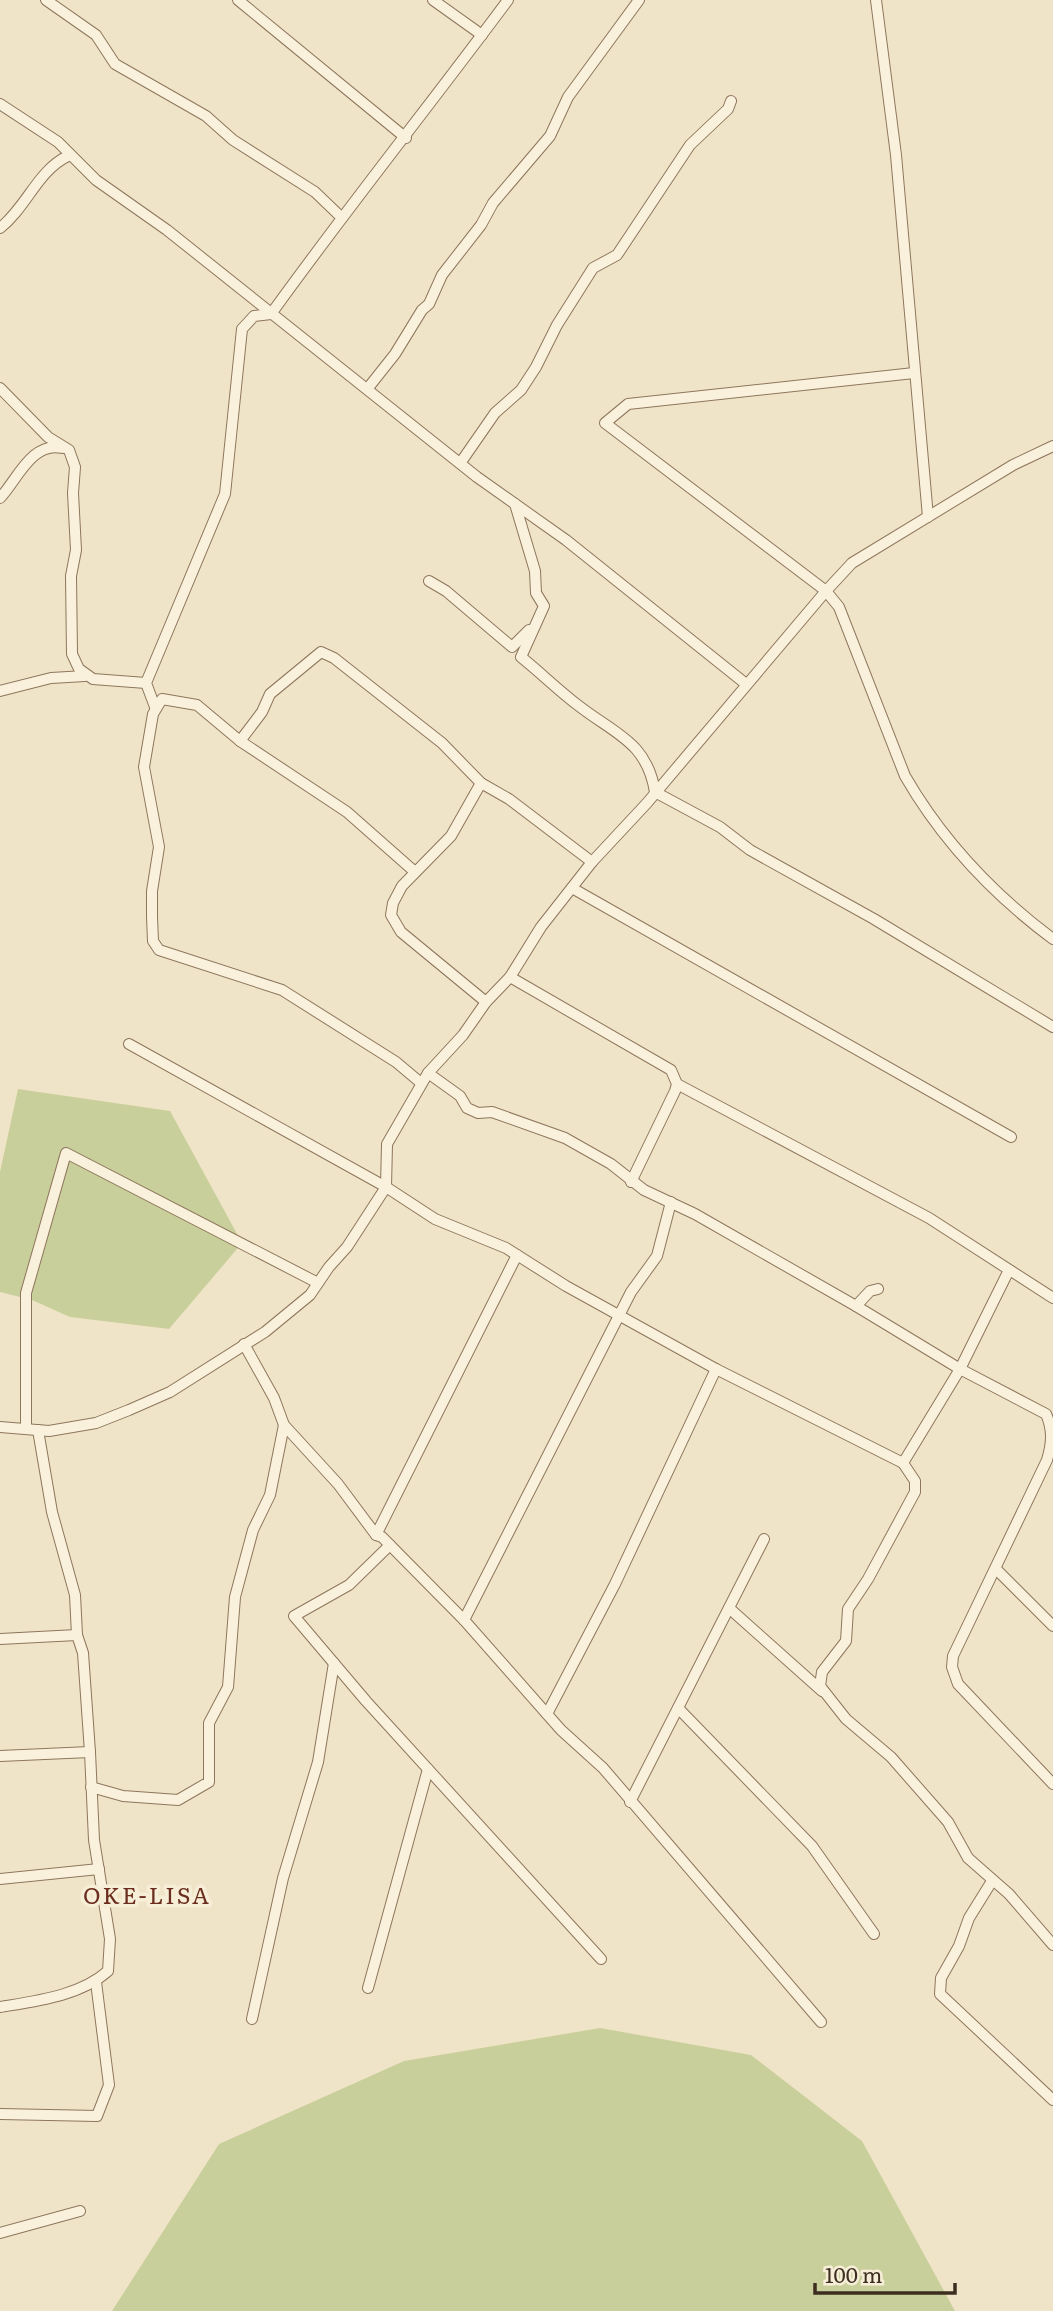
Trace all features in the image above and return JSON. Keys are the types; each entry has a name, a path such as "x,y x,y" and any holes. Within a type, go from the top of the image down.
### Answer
{"street":[{"path":"46,0 96,35 115,64 206,116 233,141 315,192 341,216"},
{"path":"239,0 406,138"},
{"path":"433,0 482,35"},
{"path":"155,707 146,683 225,494 242,329 254,316 271,314 341,216 406,138 508,0"},
{"path":"368,388 395,354 422,310 429,304 442,275 481,225 493,203 550,136 568,97 639,0"},
{"path":"876,0 896,155 928,517"},
{"path":"461,462 495,413 521,390 537,367 557,325 593,268 617,255 690,145 729,109 731,101"},
{"path":"0,104 58,142 68,156 461,462 566,540 746,684"},
{"path":"0,228 17,216 57,161 68,156"},
{"path":"914,373 628,404 605,423 826,591 839,607 905,776 917,797 986,884 1053,939"},
{"path":"0,388 48,437 69,450 75,467 73,493 76,550 71,576 72,654 85,676"},
{"path":"0,498 23,465 44,449 52,446 69,450"},
{"path":"0,1427 38,1430 96,1423 129,1410 170,1392 265,1332 310,1295 347,1247 386,1187 387,1144 428,1073 463,1035 485,1002 510,977 541,927 592,862 826,591 852,563 1013,465 1053,446"},
{"path":"515,503 535,571 536,593 544,606"},
{"path":"429,581 446,591 512,648 526,635 544,606"},
{"path":"544,606 522,657 580,707 623,734 645,761 655,792 720,827 750,850 874,919 1053,1027"},
{"path":"240,741 262,712 270,694 321,652 334,658 442,743 481,783 509,799 592,862"},
{"path":"0,691 51,678 85,676 146,683"},
{"path":"415,872 326,796 240,741 197,705 162,699 155,707 144,767 159,847 152,891 152,917 153,941 159,950 282,990 396,1062 421,1083"},
{"path":"481,783 451,836 402,886 393,903 391,915 395,924 485,1002"},
{"path":"572,888 1011,1137"},
{"path":"510,977 671,1070 677,1084 929,1218 1053,1298"},
{"path":"129,1044 386,1187 435,1219 517,1255 716,1369 903,1463 915,1481 915,1492 868,1579 848,1609 846,1641 822,1672 823,1692"},
{"path":"428,1073 460,1096 467,1108 478,1113 492,1112 565,1138 611,1164 631,1182 856,1306 960,1369 1046,1414 1053,1432 1050,1462 953,1656 954,1677 1053,1784"},
{"path":"631,1182 677,1084"},
{"path":"26,1429 26,1293 65,1153 318,1283"},
{"path":"464,1620 620,1314 648,1265 657,1256 671,1202"},
{"path":"376,1535 517,1255"},
{"path":"903,1463 960,1369 1009,1270"},
{"path":"856,1306 870,1291 878,1289"},
{"path":"244,1344 274,1398 284,1425 338,1484 376,1535 390,1545 464,1620 547,1714 603,1768 821,2022"},
{"path":"547,1714 615,1584 716,1369"},
{"path":"91,1787 123,1796 178,1800 209,1782 209,1723 228,1687 237,1587 253,1530 271,1495 284,1425"},
{"path":"0,2007 45,1999 96,1982 108,1971 110,1939 99,1869 91,1787 83,1653 76,1635 75,1595 52,1513 38,1430"},
{"path":"630,1802 764,1539"},
{"path":"390,1545 349,1585 295,1616 428,1769 601,1959"},
{"path":"996,1569 1053,1626"},
{"path":"729,1608 823,1692 846,1719 891,1757 948,1822 968,1858 1009,1894 1053,1945"},
{"path":"0,1639 76,1635"},
{"path":"252,2019 283,1878 318,1762 334,1663"},
{"path":"678,1708 812,1846 874,1934"},
{"path":"0,1756 90,1752"},
{"path":"368,1988 428,1769"},
{"path":"0,1879 99,1869"},
{"path":"992,1881 969,1918 959,1946 941,1978 940,1994 1053,2100"},
{"path":"0,2114 97,2116 109,2085 96,1982"},
{"path":"0,2233 80,2211"}],"green space":[{"path":"18,1089 170,1111 242,1243 169,1329 70,1317 32,1300 0,1292 0,1172"},
{"path":"600,2028 751,2055 862,2141 955,2311 112,2311 219,2144 404,2061"}],"district":[{"name":"OKE-LISA","path":"147,1896"}]}
